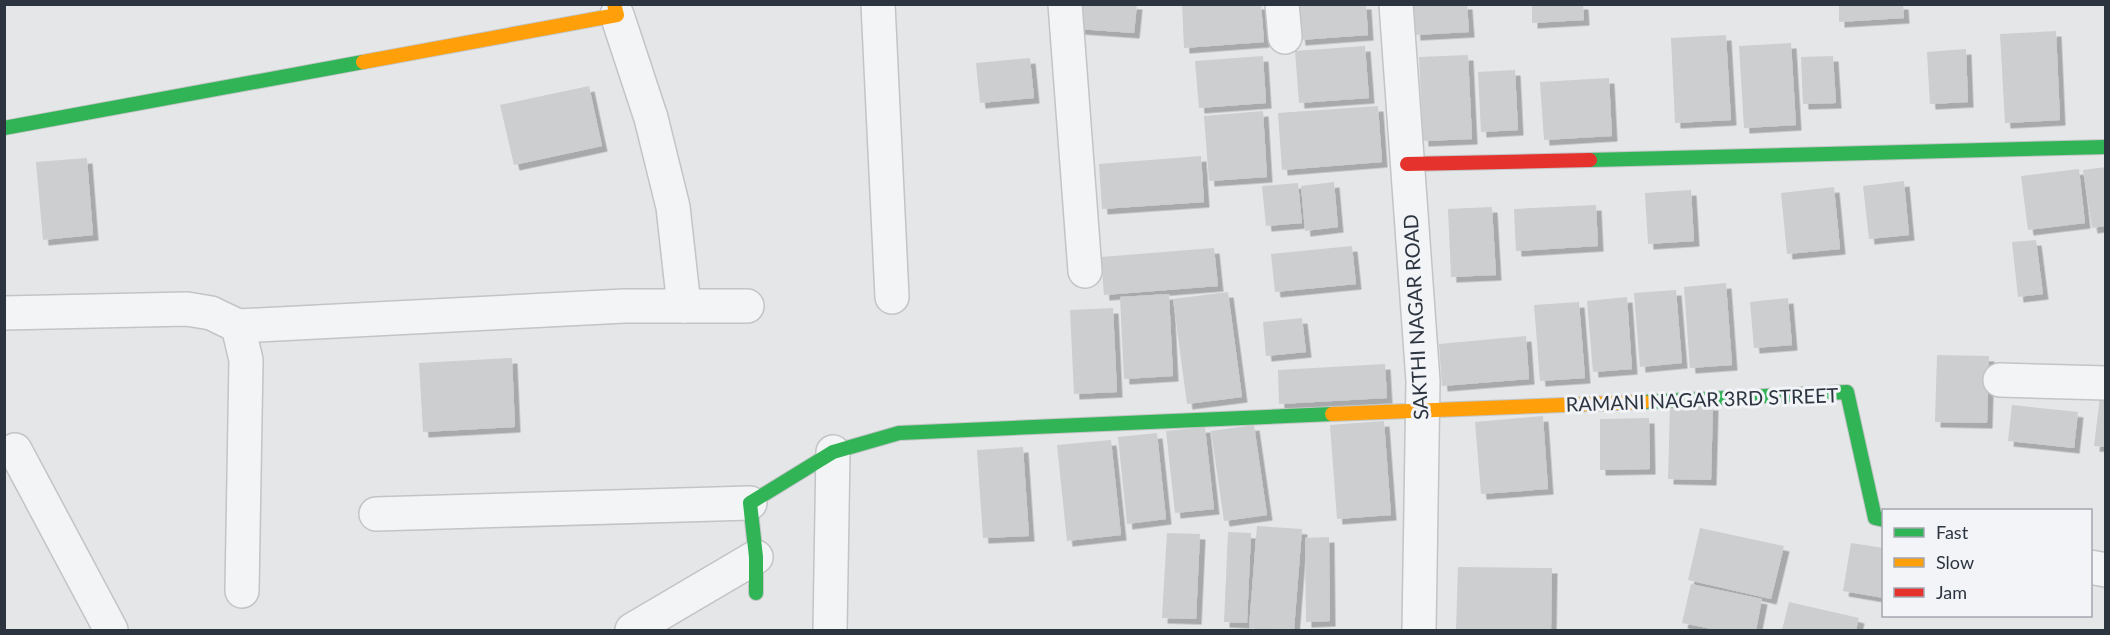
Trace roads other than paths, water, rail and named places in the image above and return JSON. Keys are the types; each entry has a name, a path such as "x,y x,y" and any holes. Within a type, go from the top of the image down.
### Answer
{"street":[{"path":"878,4 892,297"},
{"path":"1065,4 1085,271"},
{"path":"1282,4 1285,37"},
{"name":"SAKTHI NAGAR ROAD","path":"1396,4 1423,381 1419,630"},
{"path":"4,128 616,10 651,118 673,207 684,306"},
{"path":"1407,164 2106,147"},
{"path":"4,313 187,309 211,313 238,326 624,306 747,306"},
{"path":"238,326 246,360 242,591"},
{"path":"2000,380 2106,383"},
{"name":"RAMANI NAGAR 3RD STREET","path":"1422,412 1847,392 1875,518 1882,520"},
{"path":"376,514 750,503 833,452 898,433 1228,417 1422,412"},
{"path":"15,450 111,630"},
{"path":"830,630 833,452"},
{"path":"750,503 756,557 756,594"},
{"path":"632,630 756,557"}]}
